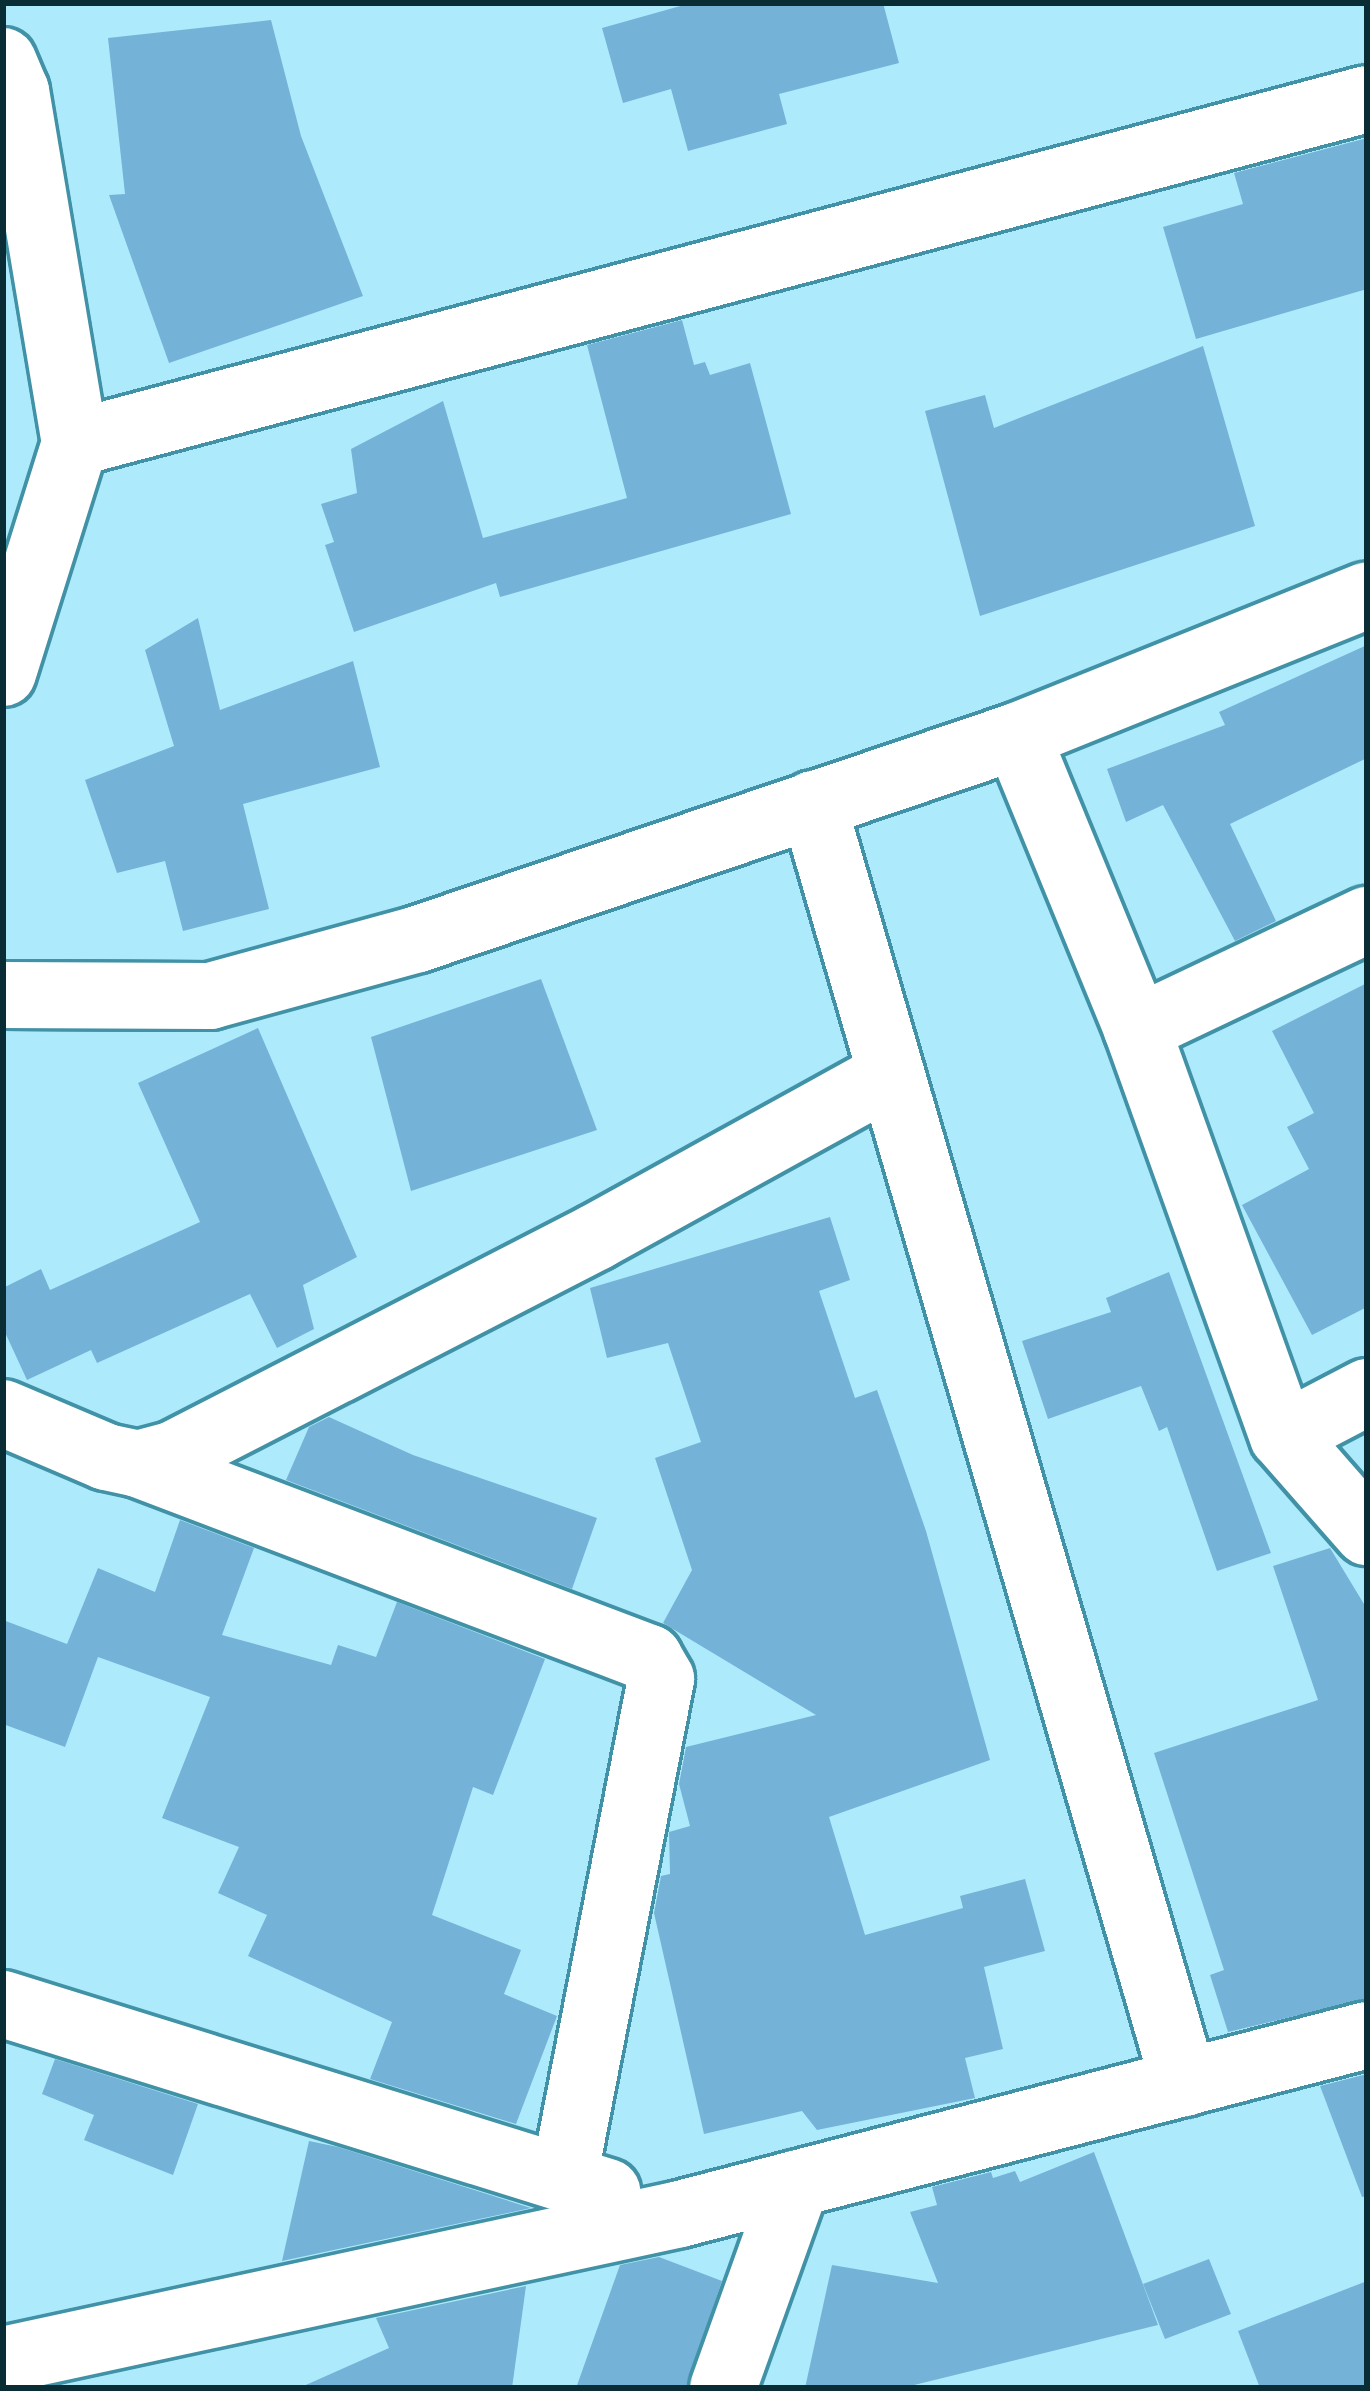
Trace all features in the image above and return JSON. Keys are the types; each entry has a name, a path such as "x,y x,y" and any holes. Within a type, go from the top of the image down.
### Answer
{"street":[{"path":"3,673 75,443 7,83"},
{"path":"75,443 1367,99"},
{"path":"3,995 210,996 418,939 1017,736 1367,595"},
{"path":"1017,736 1137,1029 1283,1436 1367,1532"},
{"path":"813,804 1184,2084"},
{"path":"1137,1029 1367,920"},
{"path":"138,1464 172,1455 596,1238 892,1074"},
{"path":"1283,1436 1367,1392"},
{"path":"8,1427 138,1464 649,1658 661,1679 565,2178"},
{"path":"4,2008 680,2214"},
{"path":"3,2360 680,2214 1367,2035"},
{"path":"723,2388 796,2184"}],"building":[{"path":"691,3 883,3 899,63 779,94 787,124 688,151 671,89 623,103 602,28"},
{"path":"271,20 301,136 363,296 169,363 109,195 125,194 108,38"},
{"path":"1367,138 1367,289 1196,339 1163,227 1243,204 1234,173"},
{"path":"682,320 694,365 705,362 710,375 750,363 791,514 500,597 496,583 354,632 325,545 334,542 321,504 357,493 351,449 443,401 483,538 627,498 587,345"},
{"path":"1203,346 1255,526 980,616 925,411 985,395 994,428"},
{"path":"198,618 220,710 353,661 380,767 243,804 269,909 183,931 165,861 117,873 85,780 174,746 145,650"},
{"path":"1367,645 1367,758 1230,824 1276,921 1235,941 1163,805 1126,822 1107,769 1225,725 1219,712"},
{"path":"541,979 597,1130 411,1191 371,1037"},
{"path":"1367,983 1367,1307 1312,1335 1242,1205 1309,1169 1287,1127 1314,1113 1272,1031"},
{"path":"258,1028 357,1257 303,1285 314,1329 277,1348 250,1294 97,1363 91,1350 27,1380 3,1328 3,1288 41,1269 50,1290 200,1222 138,1083"},
{"path":"830,1217 850,1280 819,1291 855,1398 877,1390 926,1531 990,1760 829,1817 865,1935 963,1908 960,1896 1025,1879 1045,1951 984,1967 1003,2049 965,2058 975,2098 817,2130 802,2111 704,2134 654,1913 661,1876 670,1874 669,1832 690,1826 679,1784 686,1747 816,1715 663,1623 692,1570 655,1458 701,1442 668,1343 607,1358 590,1288"},
{"path":"1169,1272 1271,1553 1217,1571 1167,1427 1159,1431 1141,1386 1048,1419 1022,1341 1111,1312 1106,1298"},
{"path":"329,1417 413,1455 597,1518 572,1589 286,1480 309,1427"},
{"path":"180,1520 254,1548 222,1635 331,1665 338,1645 376,1657 397,1602 545,1659 493,1795 473,1787 432,1915 521,1950 504,1994 557,2016 516,2124 370,2079 392,2022 248,1956 267,1915 218,1893 239,1847 162,1818 210,1697 98,1657 65,1747 3,1724 3,1620 67,1644 98,1568 155,1592"},
{"path":"1330,1548 1367,1609 1367,1999 1228,2032 1210,1975 1224,1970 1154,1753 1318,1700 1273,1566"},
{"path":"55,2059 198,2104 173,2175 84,2140 94,2115 42,2094"},
{"path":"1367,2074 1367,2196 1362,2197 1320,2086"},
{"path":"309,2141 338,2147 531,2208 282,2261"},
{"path":"1094,2152 1158,2325 902,2388 805,2388 832,2265 938,2283 910,2212 937,2205 932,2187 991,2172 993,2178 1015,2171 1020,2182"},
{"path":"659,2257 722,2281 686,2388 576,2388 620,2265"},
{"path":"1209,2259 1231,2314 1165,2339 1143,2284"},
{"path":"1367,2281 1367,2388 1260,2388 1238,2331"},
{"path":"526,2286 512,2388 299,2388 389,2348 376,2318"}]}
